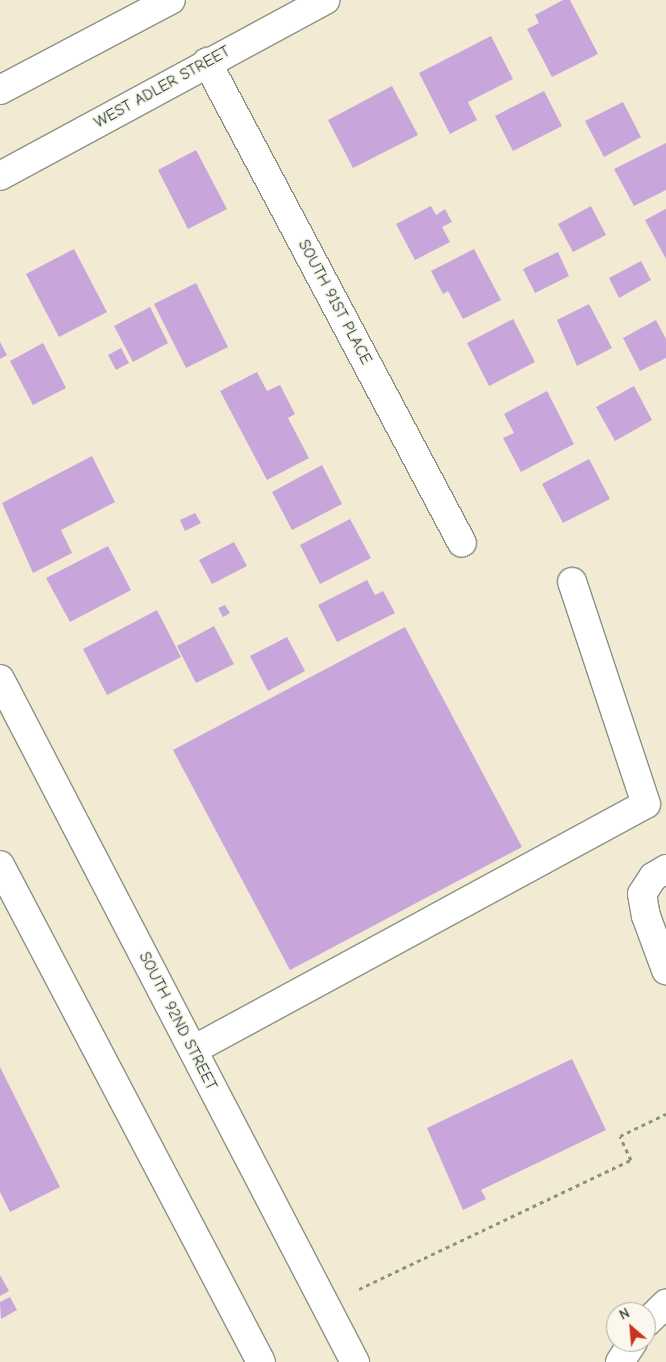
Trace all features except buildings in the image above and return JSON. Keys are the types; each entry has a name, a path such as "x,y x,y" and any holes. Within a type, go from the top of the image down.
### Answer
{"main road":[{"path":"0,90 171,0"},
{"name":"WEST ADLER STREET","path":"0,176 207,62 325,0"},
{"name":"SOUTH 91ST PLACE","path":"207,62 462,542"},
{"path":"193,1050 646,804 572,582"},
{"name":"SOUTH 92ND STREET","path":"0,679 355,1362"},
{"path":"0,865 261,1362"},
{"path":"666,869 653,877 642,894 646,916 666,970"},
{"path":"656,1314 666,1304"}],"path":[{"path":"359,1289 631,1160 620,1136 666,1114"}]}
